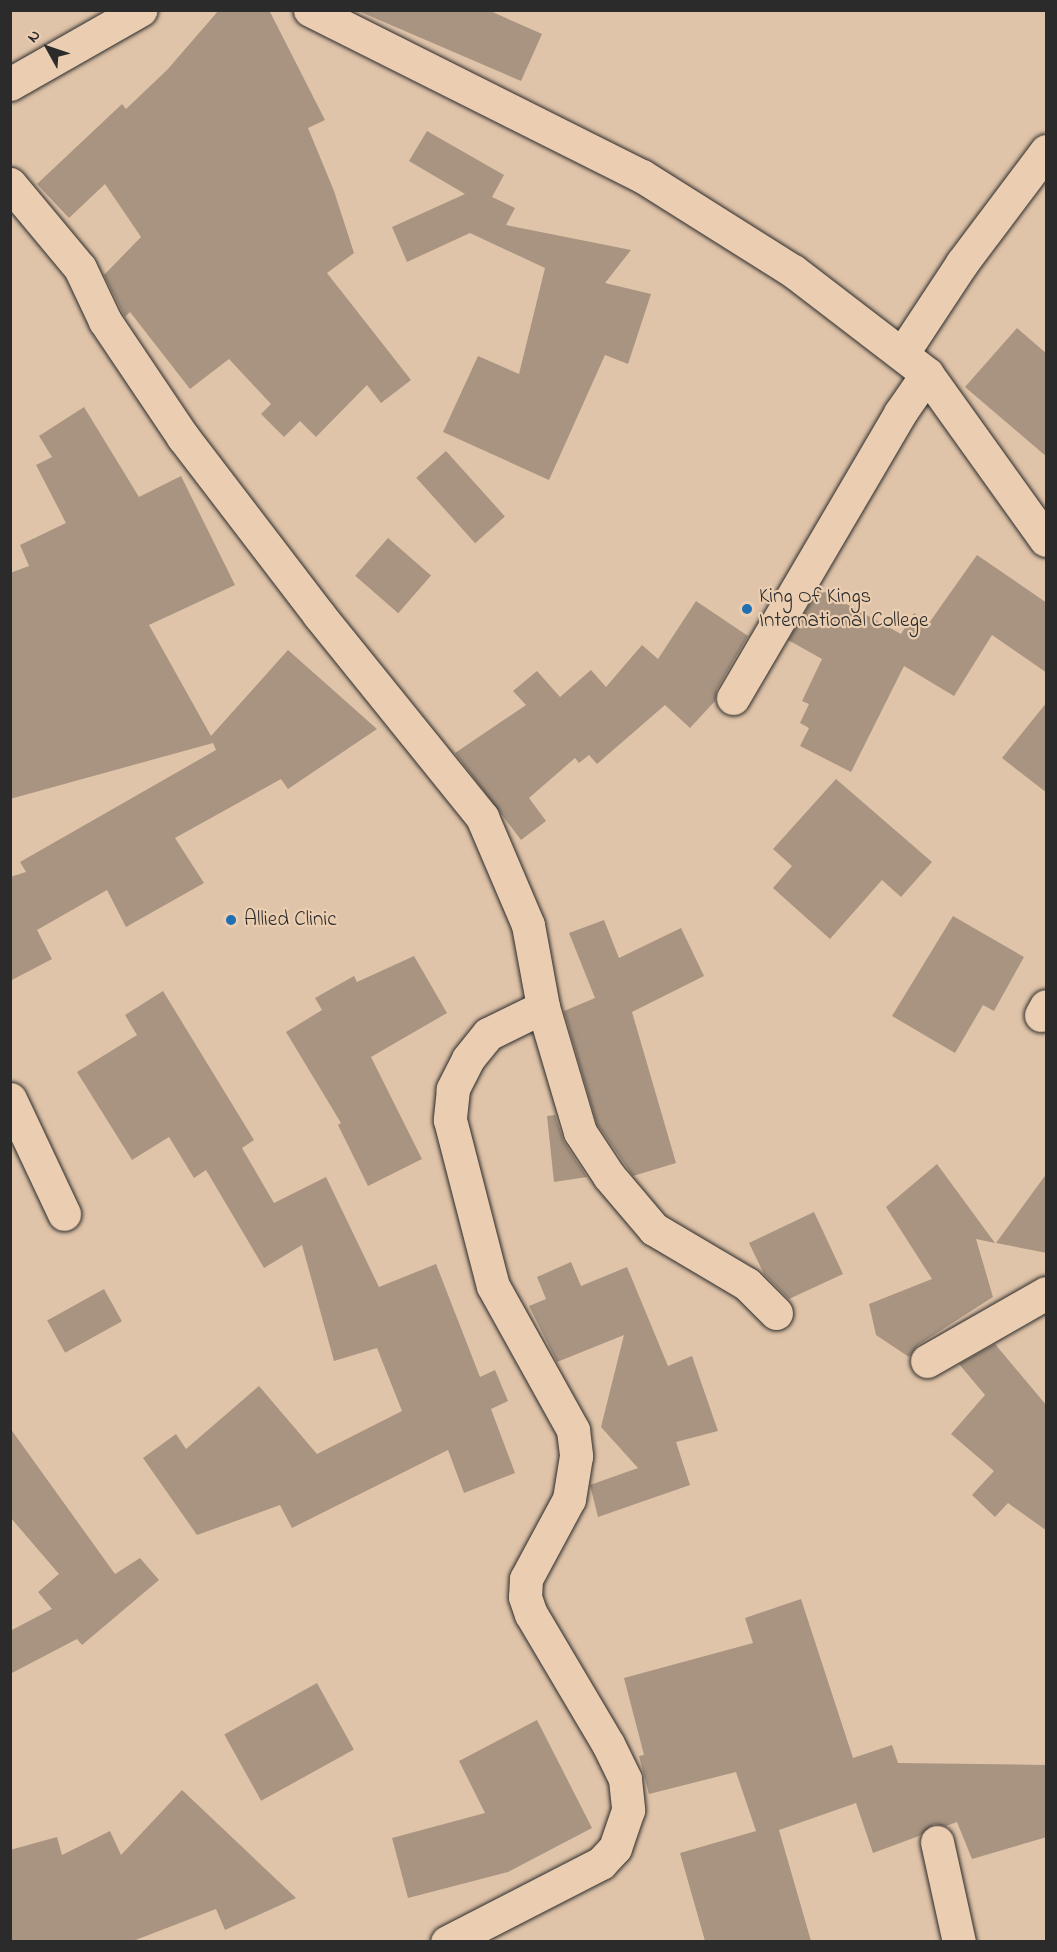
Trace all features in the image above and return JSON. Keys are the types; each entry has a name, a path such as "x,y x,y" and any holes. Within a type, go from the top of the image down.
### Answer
{"street":[{"path":"10,84 140,10"},
{"path":"310,10 642,176 745,238 927,374 1047,540"},
{"path":"902,354 962,263 1047,151"},
{"path":"10,184 80,268 105,321 183,437 319,615 482,817 528,926 543,1007 580,1132 609,1176 654,1229 747,1284 776,1313"},
{"path":"733,698 900,413 927,374"},
{"path":"447,1941 601,1863 615,1848 628,1810 625,1779 531,1614 525,1598 526,1579 569,1498 576,1456 573,1430 493,1286 450,1120 453,1089 468,1059 488,1034 543,1007"},
{"path":"10,1099 64,1214"},
{"path":"927,1361 1047,1293"},
{"path":"937,1842 959,1941"}],"building":[{"path":"219,10 269,10 325,120 308,128 334,191 354,253 327,273 411,380 381,403 367,385 316,437 300,421 284,437 261,414 271,404 229,359 190,389 130,312 125,317 104,275 141,237 105,184 69,218 37,184 122,104 126,109 167,70"},
{"path":"356,10 488,10 542,34 521,81"},
{"path":"427,131 504,175 492,197 515,208 506,225 631,250 605,283 651,294 628,364 605,355 549,480 443,432 478,356 519,374 545,268 470,233 407,262 392,227 465,194 409,161"},
{"path":"1017,328 1047,354 1047,457 965,387"},
{"path":"84,407 139,497 181,476 235,585 149,625 211,736 288,650 377,729 288,789 281,779 175,838 204,883 126,927 107,890 37,930 52,959 10,981 10,877 26,872 20,862 216,750 213,743 10,799 10,573 29,566 20,545 66,523 36,465 52,457 39,436"},
{"path":"446,451 505,516 475,543 416,478"},
{"path":"388,538 431,575 398,613 355,576"},
{"path":"977,555 1047,603 1047,673 992,635 954,696 904,666 851,772 800,746 809,728 800,723 809,704 802,701 822,659 788,640 819,589 901,634 914,613 929,623"},
{"path":"696,601 748,636 717,689 715,701 690,728 665,705 597,764 589,755 579,763 575,758 529,798 546,821 521,840 455,753 526,705 513,691 537,671 560,697 591,670 606,687 642,645 658,659"},
{"path":"1047,702 1047,793 1002,758"},
{"path":"836,779 932,862 901,897 882,880 830,939 773,888 792,866 773,849"},
{"path":"953,916 1024,957 994,1011 983,1005 955,1053 892,1016"},
{"path":"604,920 619,958 681,928 704,976 632,1012 676,1163 633,1176 597,1124 564,1011 595,998 569,933"},
{"path":"414,956 447,1013 371,1057 422,1159 368,1186 338,1125 341,1123 286,1032 322,1010 315,998 354,976 357,982"},
{"path":"163,991 254,1140 242,1148 274,1203 326,1177 379,1287 436,1264 480,1377 495,1370 508,1401 491,1409 515,1473 464,1493 448,1450 292,1528 280,1505 197,1535 143,1458 176,1434 186,1449 259,1386 317,1454 402,1411 377,1348 334,1361 302,1245 264,1268 206,1170 194,1178 169,1137 132,1160 77,1072 137,1035 125,1015"},
{"path":"555,1115 564,1142 587,1177 554,1182 547,1116"},
{"path":"937,1164 995,1243 976,1239 993,1297 918,1345 909,1357 876,1335 869,1304 932,1279 886,1207"},
{"path":"1047,1173 1047,1253 996,1243"},
{"path":"814,1212 843,1274 789,1299 764,1274 749,1243"},
{"path":"571,1262 581,1286 627,1267 668,1366 692,1356 718,1431 676,1442 690,1485 598,1517 590,1485 638,1468 601,1427 624,1335 557,1362 529,1306 546,1299 537,1277"},
{"path":"104,1289 122,1321 65,1353 47,1321"},
{"path":"995,1344 1047,1406 1047,1531 1008,1503 995,1517 972,1495 994,1471 951,1434 985,1395 959,1364"},
{"path":"10,1428 115,1574 140,1558 159,1580 82,1645 77,1639 10,1674 10,1631 52,1609 38,1592 59,1574 10,1517"},
{"path":"801,1599 853,1758 892,1745 898,1763 1047,1765 1047,1837 972,1859 957,1822 946,1826 934,1824 919,1836 873,1853 856,1803 779,1830 811,1941 705,1941 680,1853 756,1831 736,1772 649,1794 639,1756 644,1755 624,1678 753,1643 745,1618"},
{"path":"317,1683 354,1749 261,1801 224,1734"},
{"path":"537,1720 592,1828 508,1872 408,1898 392,1838 485,1813 459,1761"},
{"path":"182,1790 296,1898 225,1930 216,1909 133,1941 10,1941 10,1850 57,1837 62,1855 110,1831 121,1855"}],"place":[{"name":"King Of Kings International College","path":"747,609"},
{"name":"Allied Clinic","path":"231,920"}]}
